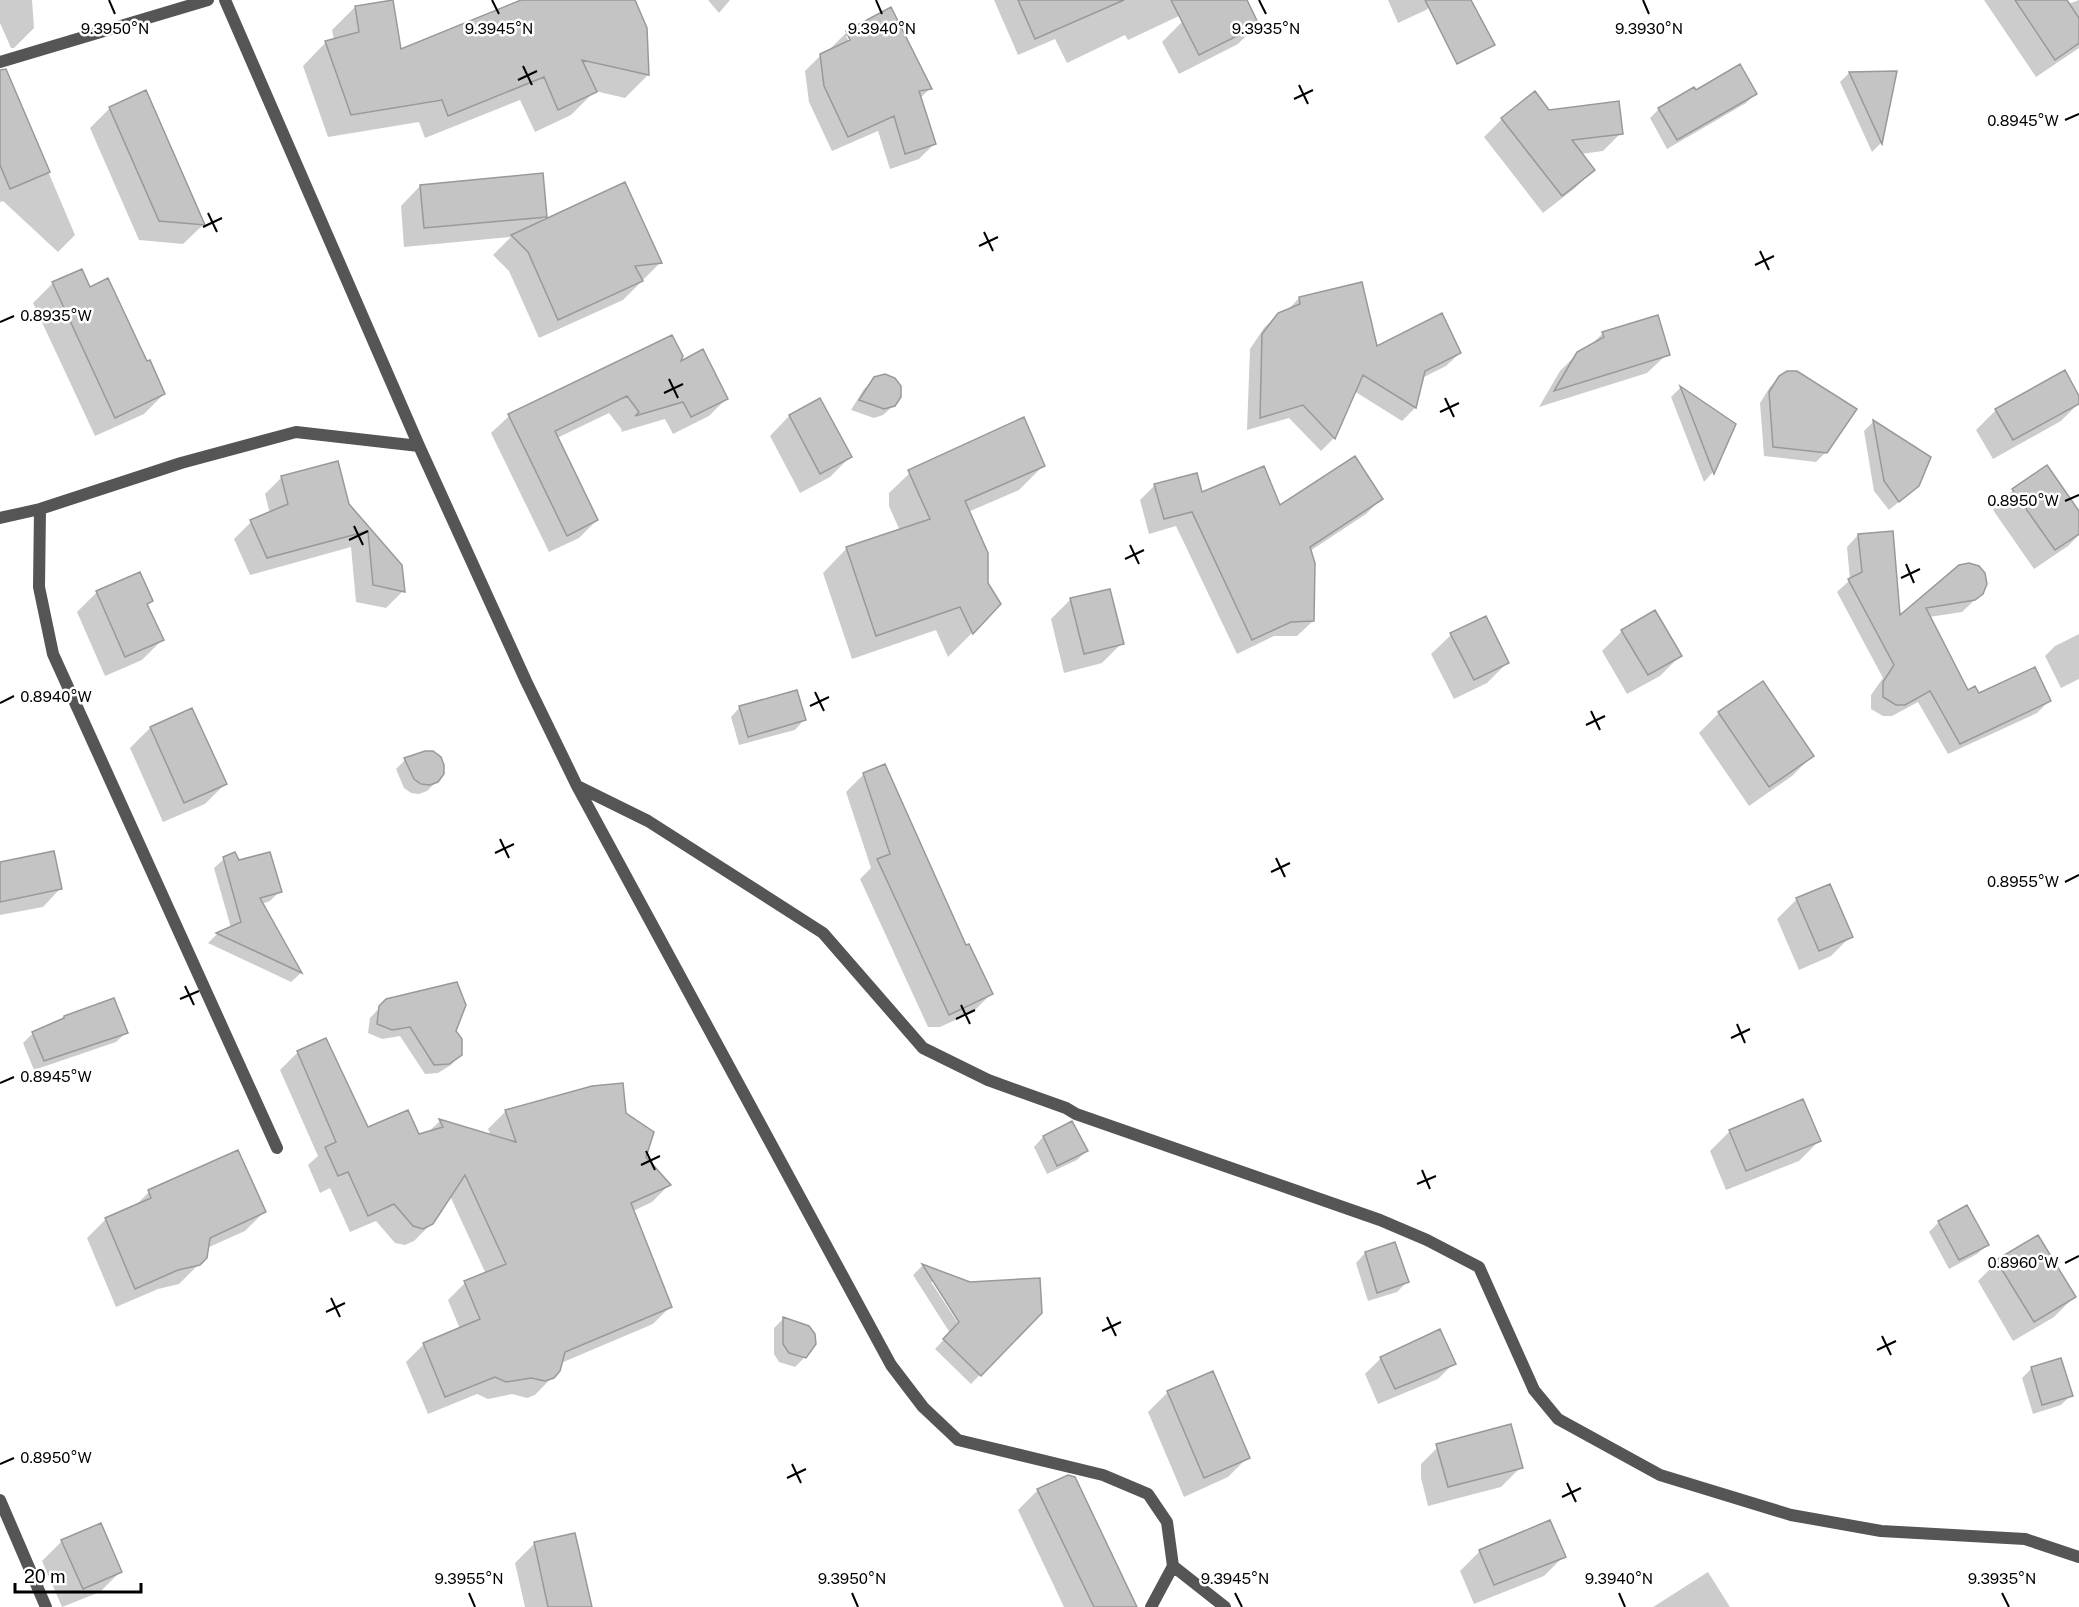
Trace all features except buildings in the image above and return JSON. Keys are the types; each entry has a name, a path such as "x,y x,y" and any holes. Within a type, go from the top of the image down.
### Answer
{"street":[{"path":"0,62 208,0"},
{"path":"225,0 419,446 521,670 577,786 891,1365 923,1407 958,1440 1103,1475 1148,1494 1167,1522 1173,1566 1151,1607"},
{"path":"0,518 40,509 181,463 296,432 419,446"},
{"path":"40,509 39,587 53,654 277,1148"},
{"path":"577,786 648,821 823,933 923,1048 988,1080 1066,1108 1076,1114 1380,1220 1427,1240 1479,1267 1534,1390 1558,1419 1660,1475 1791,1515 1881,1531 2025,1539 2079,1557"},
{"path":"0,1500 46,1607"},
{"path":"1173,1566 1224,1607"}]}
